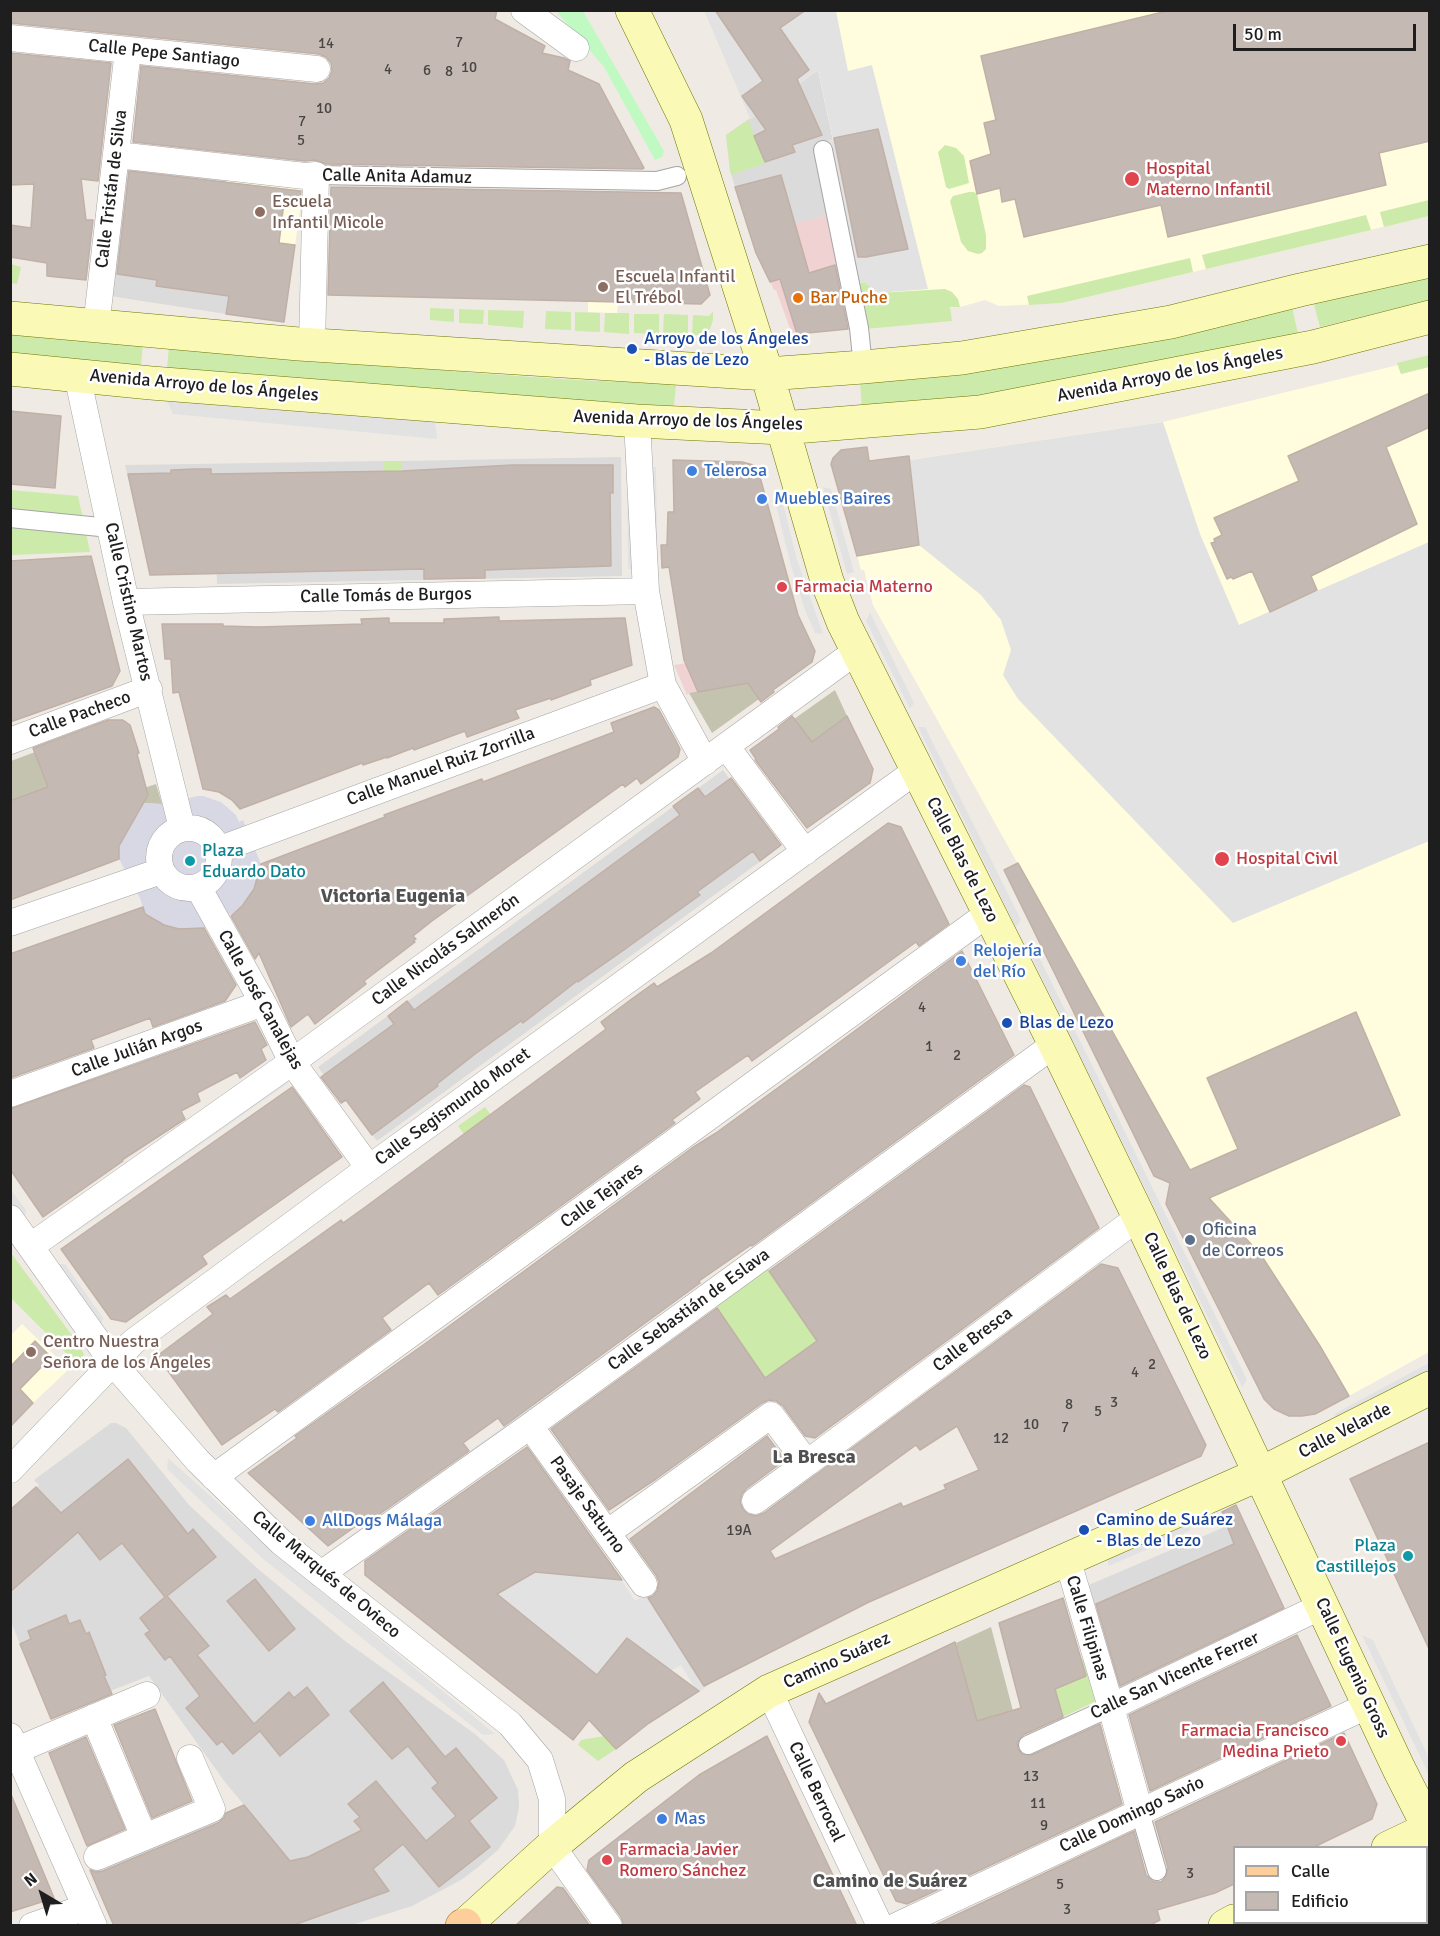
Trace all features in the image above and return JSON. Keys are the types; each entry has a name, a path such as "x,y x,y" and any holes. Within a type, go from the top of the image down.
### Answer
{"main road":[{"name":"Calle Blas de Lezo","path":"632,10 686,120 774,400 827,581 843,622 1055,1044 1260,1474"},
{"name":"Avenida Arroyo de los Ángeles","path":"10,369 151,383 637,421 774,400 863,367 962,358 1171,322 1430,261"},
{"name":"Avenida Arroyo de los Ángeles","path":"10,318 312,345 774,400 980,412 1313,347 1430,317"},
{"name":"Calle Velarde","path":"1260,1474 1430,1388"},
{"name":"Camino Suárez","path":"464,1925 552,1846 636,1777 769,1691 1260,1474"},
{"name":"Calle Eugenio Gross","path":"1260,1474 1429,1829"},
{"path":"1392,1846 1429,1829"}],"street":[{"path":"524,10 576,48"},
{"name":"Calle Pepe Santiago","path":"10,38 317,69"},
{"name":"Calle Tristán de Silva","path":"96,327 128,50"},
{"path":"823,150 859,328 863,367"},
{"name":"Calle Anita Adamuz","path":"117,154 305,176 657,181 677,176"},
{"path":"312,345 316,176"},
{"name":"Calle Cristino Martos","path":"77,375 126,602 182,828"},
{"path":"637,421 646,591 663,685 705,762"},
{"path":"10,518 110,528"},
{"name":"Calle Tomás de Burgos","path":"126,602 646,591"},
{"name":"Calle Nicolás Salmerón","path":"31,1246 291,1062 858,650"},
{"name":"Calle Manuel Ruiz Zorrilla","path":"218,850 663,685"},
{"name":"Calle Pacheco","path":"10,741 149,689"},
{"path":"726,746 805,852"},
{"name":"Calle Segismundo Moret","path":"10,1470 133,1342 917,770"},
{"path":"182,828 197,828 209,835 218,850 219,860 216,871 209,881 198,887 187,889 175,886 166,879 161,871 158,858 160,848 165,839 182,828"},
{"path":"10,923 161,871"},
{"name":"Calle José Canalejas","path":"198,887 262,1003 291,1062 369,1168"},
{"name":"Calle Tejares","path":"214,1477 989,913"},
{"name":"Calle Julián Argos","path":"10,1094 262,1003"},
{"name":"Calle Sebastián de Eslava","path":"321,1574 530,1426 1055,1044"},
{"name":"Calle Bresca","path":"755,1501 1139,1217"},
{"name":"Calle Marqués de Ovieco","path":"10,1218 113,1363 198,1461 281,1542 510,1724 540,1760 552,1799 552,1846"},
{"path":"607,1533 771,1415 807,1463"},
{"name":"Pasaje Saturno","path":"530,1426 644,1584"},
{"name":"Calle Filipinas","path":"1067,1558 1157,1871"},
{"name":"Calle San Vicente Ferrer","path":"1028,1745 1323,1606"},
{"name":"Calle Berrocal","path":"769,1691 880,1926"},
{"path":"32,1926 90,1916 20,1783 14,1743 94,1717 147,1695"},
{"name":"Calle Domingo Savio","path":"896,1926 1370,1705"},
{"path":"94,1717 144,1837"},
{"path":"97,1857 212,1809 190,1758"},
{"path":"552,1846 609,1926"}],"shaded area":[{"name":"Hospital Materno Infantil","path":"704,11 1429,11 1429,216 1062,303 999,306 985,300 960,307 862,309 828,141 833,140 818,70 750,119"},
{"path":"704,11 836,11 848,71 872,65 928,289 877,293 865,282 857,283 828,141 833,140 818,70 750,119"},
{"path":"818,70 833,140 815,146 827,215 795,224 756,251 730,171 726,135"},
{"path":"127,167 227,179 217,234 229,296 226,314 110,296"},
{"name":"Escuela Infantil Micole","path":"227,179 303,189 295,245 217,235"},
{"path":"827,215 850,328 797,334 793,337 776,290 761,263 794,224"},
{"path":"588,272 618,302 617,313 588,312"},
{"name":"Hospital Civil","path":"1398,365 1401,374 1429,367 1429,1352 1349,1396 1320,1346 1262,1258 1196,1182 873,605 864,570 861,570 854,544 841,450 867,447 869,460 909,456 910,460 1163,422"},
{"path":"166,398 435,421 437,439 173,414"},
{"path":"1163,422 1200,534 1239,625 1429,542 1429,841 1233,923 1018,699 1003,675 1011,650 1001,620 981,595 919,545 910,460"},
{"path":"621,457 622,576 217,584 216,546 187,523 188,574 150,575 125,465 384,461 384,472 403,532 402,461"},
{"path":"627,457 634,569 628,569"},
{"path":"648,467 656,467 658,589"},
{"path":"823,487 831,489 854,572 847,574"},
{"path":"780,492 797,560 823,634 815,633 790,562 774,497"},
{"path":"870,612 914,703 910,709 866,621"},
{"path":"730,656 745,683 687,695 674,665"},
{"path":"748,682 759,699 712,733 689,693"},
{"path":"835,690 847,716 812,742 794,719"},
{"path":"918,727 925,727 1021,920 1016,927"},
{"path":"35,752 48,787 11,801 11,761"},
{"path":"723,770 780,847 377,1141 347,1100 343,1102 318,1067"},
{"path":"156,784 162,804 136,803 123,795"},
{"name":"Plaza Eduardo Dato","path":"198,796 221,802 236,815 239,822 243,820 261,864 254,889 237,911 204,928 175,929 145,914 140,898 119,859 117,847 143,803 162,804"},
{"path":"1025,943 1033,945 1247,1380 1242,1387"},
{"path":"284,1077 288,1083 59,1244 55,1239"},
{"path":"10,1189 26,1210 24,1221 11,1202"},
{"path":"56,1264 65,1264 103,1318 101,1327"},
{"name":"Centro Nuestra Señora de los Ángeles","path":"22,1324 69,1369 33,1403 11,1380 10,1336"},
{"path":"648,1324 651,1328 350,1544 346,1539"},
{"path":"1429,1363 1429,1371 1332,1424 1336,1413"},
{"path":"111,1423 126,1428 189,1505 257,1568 345,1641 475,1734 504,1760 518,1790 519,1807 515,1826 498,1850 461,1880 412,1906 352,1925 113,1925 90,1868 244,1805 149,1676 96,1697 97,1700 66,1713 20,1644 11,1622 10,1510 39,1485 34,1480"},
{"path":"168,1458 268,1548 495,1734 483,1735 262,1558 167,1469"},
{"path":"1193,1522 1189,1531 1109,1566 1107,1559"},
{"path":"1227,1526 1270,1619 1115,1692 1084,1587"},
{"path":"535,1572 621,1579 635,1601 646,1594 670,1633 711,1683 698,1693 681,1665 670,1671 627,1638 611,1657 621,1665 615,1689 497,1594"},
{"path":"991,1627 1013,1711 977,1721 956,1643"},
{"path":"1362,1635 1373,1640 1429,1758 1429,1775"},
{"path":"1428,1912 1429,1915 1429,1925 1318,1925 1428,1924"}],"green space":[{"path":"556,11 583,11 664,151 662,157 655,160 604,67"},
{"path":"748,120 766,163 731,175 726,135"},
{"path":"945,145 956,148 964,156 969,183 949,189 946,187 938,152"},
{"path":"969,192 977,194 986,235 986,249 978,254 968,251 961,242 950,201 953,196"},
{"path":"1429,200 1429,216 1384,227 1380,212"},
{"path":"1366,215 1371,230 1206,269 1202,255"},
{"path":"1190,258 1193,272 1062,303 1029,305 1027,296"},
{"path":"11,264 21,267 17,284 11,283"},
{"path":"1429,273 1429,300 1320,327 1313,301"},
{"path":"865,282 877,293 945,289 952,292 958,299 960,307 950,307 952,321 865,329 857,283"},
{"path":"1292,307 1298,334 1000,394 862,409 860,381"},
{"path":"430,308 454,309 454,322 430,320"},
{"path":"459,309 484,310 483,324 459,323"},
{"path":"488,310 524,311 523,328 488,325"},
{"path":"546,311 571,312 571,330 545,329"},
{"path":"575,312 600,313 600,332 575,331"},
{"path":"713,312 710,329 704,335 692,335 693,315 709,316"},
{"path":"605,313 629,313 629,334 604,332"},
{"path":"634,314 659,314 659,334 634,333"},
{"path":"664,314 688,315 688,335 663,334"},
{"path":"10,332 143,343 141,365 11,355"},
{"path":"169,346 475,373 676,384 674,406 572,401 167,368"},
{"path":"1429,355 1429,367 1401,374 1397,363"},
{"path":"384,461 402,461 403,533 384,472"},
{"path":"10,490 78,496 83,519 11,508"},
{"path":"10,528 86,533 90,552 11,555"},
{"path":"485,1107 521,1156 494,1176 458,1126"},
{"path":"11,1253 80,1346 84,1355 76,1363 11,1298"},
{"path":"768,1269 817,1341 765,1378 715,1305"},
{"path":"1086,1658 1096,1701 1063,1717 1055,1689 1077,1662"},
{"path":"604,1736 616,1749 598,1761 578,1745 581,1740"}],"building":[{"path":"10,10 497,10 495,19 545,46 542,53 570,61 568,70 599,84 644,168 325,164 315,160 305,161 133,142 141,66 315,84 323,83 329,78 332,71 331,63 319,54 10,23"},
{"path":"715,10 806,10 780,28 809,70 797,79 822,135 792,145 795,152 765,162 754,136 766,130 742,96 763,81"},
{"path":"1171,10 1430,10 1430,141 1379,153 1386,185 1168,237 1161,205 1024,237 1015,199 1002,202 1000,188 977,194 970,161 991,154 984,123 996,120 981,56"},
{"path":"10,53 111,63 98,181 81,179 86,220 93,220 86,280 47,276 47,263 10,257 10,225 31,228 34,184 10,185"},
{"path":"878,129 908,249 858,257 834,138"},
{"path":"129,171 301,191 300,205 284,202 279,243 295,245 284,322 226,314 229,296 156,286 157,280 117,274"},
{"path":"781,175 809,273 835,265 848,329 797,334 780,279 770,282 756,253 735,187"},
{"path":"331,187 681,193 710,295 701,304 328,295"},
{"path":"1430,393 1430,427 1386,447 1417,524 1311,576 1317,590 1270,612 1252,571 1233,579 1231,577 1227,579 1211,543 1222,535 1214,518 1299,481 1288,456"},
{"path":"10,411 61,416 55,488 10,484"},
{"path":"867,447 869,461 909,456 919,545 857,556 831,464 833,458 841,450"},
{"path":"673,460 742,462 757,466 798,615 815,651 812,662 773,690 774,692 761,702 748,683 698,692 684,660 669,567 662,568 661,545 667,545 668,512 674,512"},
{"path":"513,465 613,465 613,493 610,493 611,566 485,570 485,578 424,579 424,569 150,575 128,474 171,473 171,470 195,469 211,469 211,474 402,471"},
{"path":"91,556 120,671 112,686 10,722 10,561"},
{"path":"499,617 499,621 625,618 632,665 590,680 591,685 515,710 519,718 467,737 465,731 414,750 413,748 363,765 362,763 240,809 232,800 219,792 203,789 179,692 173,693 171,659 165,659 162,624 223,624 223,626 259,627 362,624 361,619 389,618 389,623 444,623 444,619"},
{"path":"654,707 659,710 680,749 678,757 641,784 637,778 625,787 623,784 432,921 413,936 416,939 413,941 415,942 364,981 366,984 315,1024 308,1014 291,1027 259,953 255,959 231,916 242,906 254,889 261,864 385,817 384,815 482,779 483,782 614,732 611,723"},
{"path":"792,716 812,742 847,716 873,769 870,783 807,828 755,760 750,750 779,729 778,727"},
{"path":"108,720 123,720 130,725 148,795 119,846 119,859 10,900 10,801 48,787 33,748"},
{"path":"731,778 781,845 760,861 753,851 697,892 700,895 577,981 523,1023 521,1021 475,1054 437,1084 438,1086 372,1135 346,1100 341,1103 321,1077 394,1024 388,1016 407,1001 414,1010 680,815 673,806 698,788 705,797"},
{"path":"888,823 901,827 949,924 919,946 916,942 752,1061 748,1055 695,1092 700,1099 672,1120 675,1123 438,1295 429,1283 382,1318 391,1330 278,1412 275,1409 222,1445 157,1356 213,1314 207,1307 226,1295 230,1299 341,1220 343,1223 606,1029 601,1022 633,998 654,983 657,987 711,953"},
{"path":"1018,863 1190,1170 1238,1149 1207,1078 1356,1012 1400,1115 1209,1198 1261,1255 1320,1346 1349,1396 1315,1414 1302,1416 1289,1416 1274,1409 1264,1399 1166,1204 1170,1183 1154,1176 1004,870"},
{"path":"143,907 145,914 164,925 179,929 204,928 236,985 225,1001 153,1027 150,1018 91,1040 94,1048 10,1078 10,954"},
{"path":"962,951 1014,1055 752,1246 699,1281 700,1283 504,1426 498,1418 463,1443 469,1451 364,1525 363,1521 328,1546 248,1473 297,1438 295,1436 692,1148 716,1133"},
{"path":"255,1022 267,1045 261,1049 266,1060 240,1078 237,1072 197,1093 200,1101 181,1111 185,1119 122,1160 43,1217 10,1169 10,1109"},
{"path":"1024,1085 1030,1087 1099,1228 815,1438 805,1436 783,1406 776,1401 769,1400 609,1510 551,1429 717,1308 765,1378 817,1341 769,1271"},
{"path":"292,1087 342,1157 202,1256 207,1264 126,1322 111,1319 61,1249"},
{"path":"1101,1264 1118,1268 1206,1445 1201,1456 869,1602 704,1686 648,1598 657,1591 659,1582 630,1539 767,1436 785,1460 746,1489 740,1502 748,1514 756,1516 764,1513","holes":["957,1426 979,1470 944,1485 946,1489 903,1507 901,1503 775,1559 770,1551 916,1445 920,1450"]},
{"path":"35,1341 51,1357 20,1389 33,1403 10,1427 10,1367"},
{"path":"1430,1442 1430,1651 1350,1479"},
{"path":"527,1447 622,1580 535,1572 497,1594 597,1675 627,1638 699,1691 649,1723 616,1749 589,1720 573,1740 365,1575 365,1561"},
{"path":"128,1459 188,1534 193,1529 216,1557 167,1596 209,1646 197,1655 254,1724 289,1692 294,1698 307,1687 329,1715 280,1756 260,1731 233,1754 222,1741 217,1745 186,1708 200,1696 170,1656 165,1660 145,1634 150,1631 140,1618 165,1597 122,1543 100,1560 78,1532 10,1592 10,1510 36,1487 61,1513"},
{"path":"1236,1505 1284,1608 1120,1686 1096,1604 1234,1544 1222,1512"},
{"path":"255,1579 295,1629 269,1651 227,1601"},
{"path":"1063,1598 1086,1676 1055,1689 1063,1717 1023,1735 1017,1743 1018,1749 1022,1754 1032,1755 1100,1724 1122,1804 907,1904 896,1901 809,1722 819,1693 826,1704 955,1642 977,1721 1021,1708 999,1623"},
{"path":"66,1615 69,1624 80,1620 86,1634 89,1632 112,1694 51,1719 20,1644 31,1639 28,1631"},
{"path":"1297,1635 1331,1706 1150,1791 1129,1715"},
{"path":"383,1682 445,1757 456,1748 497,1798 469,1821 490,1847 439,1887 403,1844 373,1869 389,1891 291,1926 114,1926 90,1870 103,1871 218,1823 226,1813 244,1805 290,1861 308,1857 362,1830 354,1821 360,1817 348,1804 376,1781 426,1841 456,1816 432,1788 438,1783 408,1746 392,1759 350,1711"},
{"path":"155,1709 192,1801 152,1818 114,1725"},
{"path":"1344,1733 1377,1804 1372,1819 1316,1846 1233,1846 1233,1884 1215,1893 1157,1910 1160,1920 1148,1926 933,1926 1134,1831 1146,1875 1154,1882 1161,1882 1168,1868 1155,1822"},
{"path":"767,1736 857,1926 624,1926 621,1917 587,1870 589,1860 699,1775"},
{"path":"86,1737 125,1829 87,1846 49,1753"},
{"path":"10,1792 54,1898 10,1912"},
{"path":"557,1887 563,1888 590,1926 515,1926"}],"place":[{"name":"Hospital Materno Infantil","path":"1132,179"},
{"name":"Escuela Infantil Micole","path":"260,212"},
{"name":"Escuela Infantil El Trébol","path":"603,287"},
{"name":"Bar Puche","path":"798,298"},
{"name":"Arroyo de los Ángeles - Blas de Lezo","path":"632,349"},
{"name":"Telerosa","path":"692,471"},
{"name":"Muebles Baires","path":"762,499"},
{"name":"Farmacia Materno","path":"782,587"},
{"name":"Hospital Civil","path":"1222,859"},
{"name":"Plaza Eduardo Dato","path":"190,861"},
{"name":"Relojería del Río","path":"961,961"},
{"name":"Blas de Lezo","path":"1007,1023"},
{"name":"Oficina de Correos","path":"1190,1240"},
{"name":"Centro Nuestra Señora de los Ángeles","path":"31,1352"},
{"name":"AllDogs Málaga","path":"310,1521"},
{"name":"Camino de Suárez - Blas de Lezo","path":"1084,1530"},
{"name":"Plaza Castillejos","path":"1408,1556"},
{"name":"Farmacia Francisco Medina Prieto","path":"1341,1741"},
{"name":"Mas","path":"662,1819"},
{"name":"Farmacia Javier Romero Sánchez","path":"607,1860"}],"district":[{"name":"Victoria Eugenia","path":"393,897"},
{"name":"La Bresca","path":"814,1458"},
{"name":"Camino de Suárez","path":"890,1882"}]}
